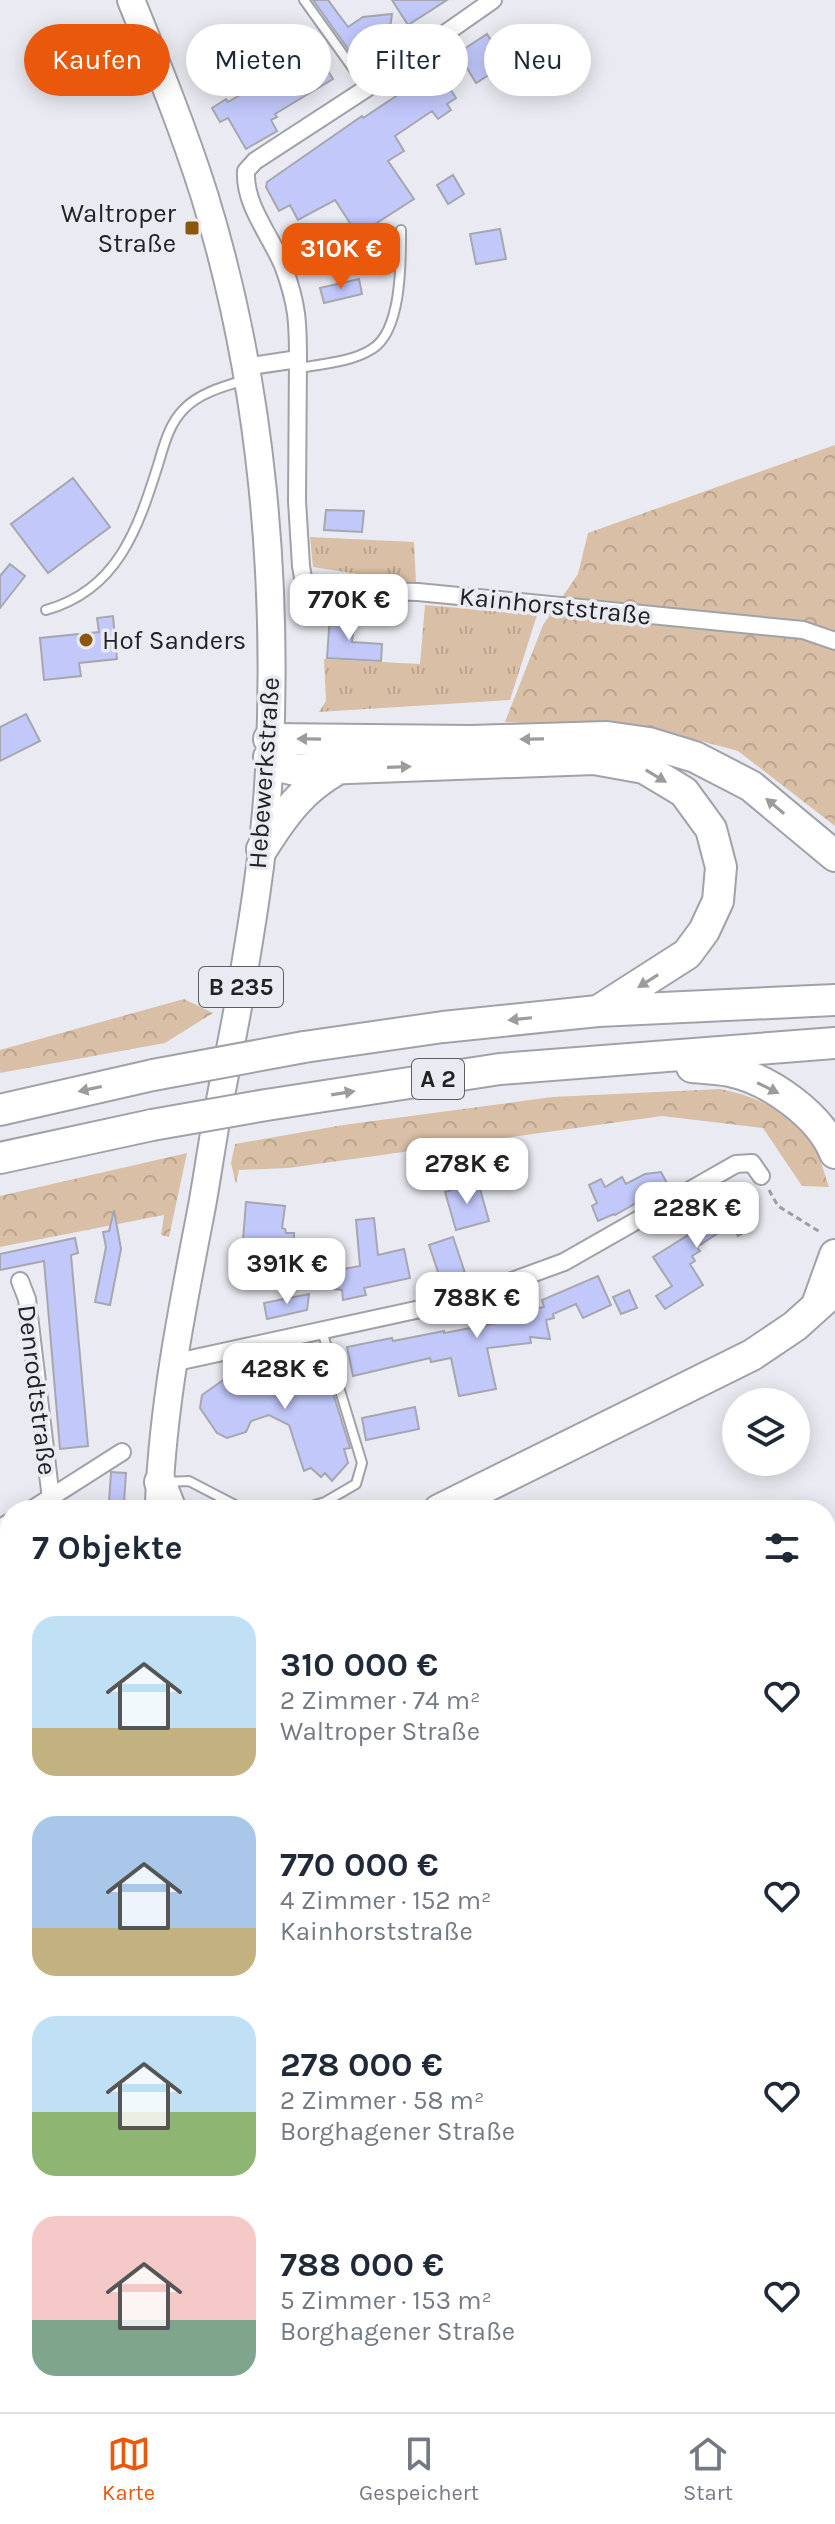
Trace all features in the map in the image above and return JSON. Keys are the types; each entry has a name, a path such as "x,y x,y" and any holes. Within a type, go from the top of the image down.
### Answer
{"highway":[{"path":"269,748 607,737 649,743 695,757 751,786 835,856"},
{"path":"269,748 282,767 296,770 594,759 644,768 684,792 711,829 721,867 718,901 704,931 687,954 598,1011"},
{"path":"262,849 301,794 338,769"},
{"name":"A 2","path":"0,1110 153,1075 304,1047 443,1027 598,1011 835,1000"},
{"name":"A 2","path":"0,1158 152,1125 500,1069 835,1043"},
{"path":"611,1059 732,1071 790,1099 810,1115 830,1141 835,1153"},
{"path":"459,1500 752,1355 795,1326 826,1298 828,1243"}],"main road":[{"name":"Hebewerkstraße","path":"131,0 180,124 224,268 262,478 270,581 269,748 262,849 239,1003 172,1363 160,1496"}],"street":[{"path":"459,24 493,0"},
{"path":"245,373 298,364 298,312 283,265 248,194 246,171 255,161 355,96"},
{"name":"Kainhorststraße","path":"298,364 297,501 301,566 303,578 311,586 333,590 418,592 803,630 835,641"},
{"path":"172,1363 457,1301 564,1262 736,1164 752,1163 761,1176"},
{"name":"Denrodtstraße","path":"20,1281 27,1299 51,1499 122,1452"}],"lane":[{"path":"304,0 347,60"},
{"path":"298,364 364,353 383,339 392,320 397,297 401,230"},
{"path":"46,610 83,593 114,564 131,540 175,419 186,407 245,373"},
{"path":"322,1331 362,1463 356,1484 328,1500"},
{"path":"160,1496 189,1481 226,1500"}],"path":[{"path":"761,1176 778,1206 828,1243"}],"green space":[{"path":"835,445 835,826 738,751 656,729 505,722 543,625 578,574 588,533"},
{"path":"310,537 414,542 416,583 313,567"},
{"path":"425,605 537,615 510,700 319,712 326,701 324,659 420,664"},
{"path":"184,999 213,1013 165,1043 0,1073 0,1050"},
{"path":"720,1089 763,1102 800,1128 817,1152 829,1187 802,1186 763,1128 662,1116 288,1168 239,1170 236,1184 231,1163 235,1144 343,1125 552,1097"},
{"path":"187,1153 169,1237 161,1235 164,1215 0,1247 0,1196"}],"building":[{"path":"313,0 328,0 347,26 347,48"},
{"path":"392,0 447,0 410,24"},
{"path":"392,14 391,24 352,24 363,17"},
{"path":"484,36 484,78 476,83 468,70 468,46"},
{"path":"238,96 305,96 275,114 277,117 271,120 277,131 246,149 228,118 220,122 212,108 226,99 228,102"},
{"path":"396,96 456,98 447,104 451,110 438,119 432,111 395,136 404,151 388,161 414,199 358,235 335,200 298,220 290,205 279,211 266,187 267,182"},
{"path":"453,175 464,194 448,204 437,185"},
{"path":"500,229 506,259 476,264 470,234"},
{"path":"359,279 362,294 324,303 320,288"},
{"path":"73,478 110,527 48,573 11,524"},
{"path":"326,510 364,511 362,532 324,530"},
{"path":"10,564 25,576 0,608 0,576"},
{"path":"330,614 355,616 352,642 382,644 381,661 327,658"},
{"path":"113,616 117,659 79,663 81,676 44,680 40,638 99,632 97,618"},
{"path":"26,714 40,741 0,761 0,727"},
{"path":"661,1172 668,1185 615,1215 598,1221 592,1206 597,1203 589,1185 601,1179 605,1187 622,1177 626,1184 645,1174"},
{"path":"478,1182 489,1221 456,1230 445,1192"},
{"path":"736,1196 755,1225 738,1236 732,1224 697,1247 700,1251 692,1256 695,1261 690,1264 703,1285 665,1309 656,1296 672,1286 653,1257 696,1230 693,1225"},
{"path":"246,1202 285,1206 282,1228 286,1233 294,1233 294,1242 323,1246 321,1273 360,1266 356,1220 374,1218 378,1255 404,1249 410,1278 364,1288 366,1295 343,1300 342,1290 240,1278"},
{"path":"114,1210 121,1249 110,1305 95,1302 106,1247 103,1232 109,1231"},
{"path":"453,1237 467,1279 443,1287 429,1245"},
{"path":"75,1238 78,1253 71,1255 88,1446 60,1449 44,1261 0,1270 0,1254"},
{"path":"598,1276 611,1305 583,1318 576,1304 546,1320 550,1339 530,1337 531,1343 487,1348 496,1389 459,1396 451,1358 431,1362 430,1358 353,1376 347,1347 513,1320 511,1313 544,1307 542,1300"},
{"path":"629,1290 637,1308 621,1314 613,1297"},
{"path":"309,1294 307,1310 267,1319 264,1303"},
{"path":"322,1357 350,1448 344,1449 348,1463 332,1481 325,1473 321,1477 311,1468 304,1471 289,1425 269,1415 251,1421 246,1432 227,1438 217,1433 200,1408 202,1395 246,1364 256,1378"},
{"path":"415,1407 419,1429 366,1440 362,1418"},
{"path":"111,1472 126,1473 124,1500 109,1500"}],"place":[{"name":"Waltroper Straße","path":"192,228"},
{"name":"Hof Sanders","path":"86,640"}]}
